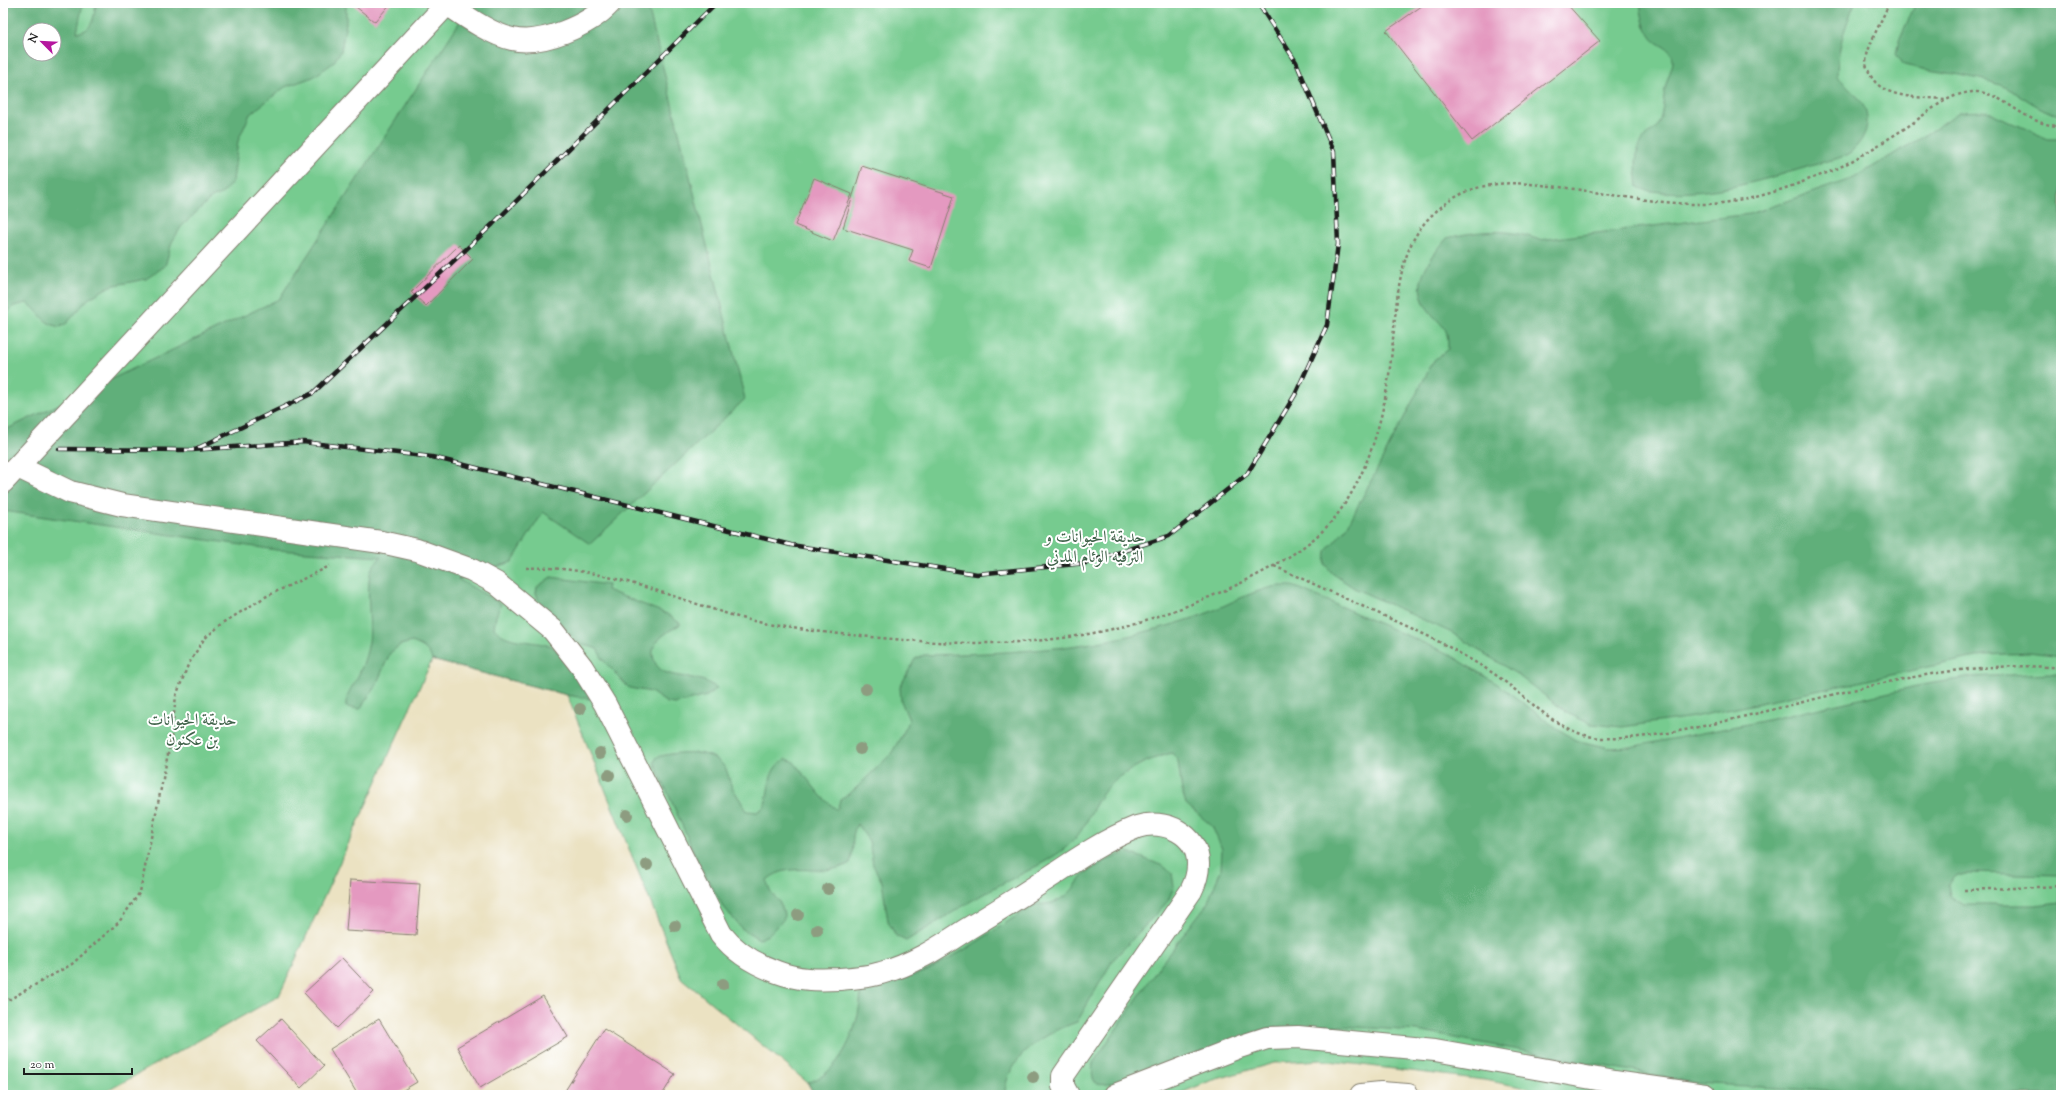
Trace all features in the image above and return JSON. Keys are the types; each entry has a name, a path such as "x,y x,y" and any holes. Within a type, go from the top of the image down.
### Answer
{"street":[{"path":"610,3 603,11 567,32 535,40 512,39 483,26 447,4 11,474 70,492 122,505 382,542 417,550 466,568 496,583 553,630 582,667 601,698 721,934 731,947 745,956 767,968 795,978 824,980 881,974 924,957 1103,842 1139,827 1153,825 1172,827 1186,835 1194,847 1198,864 1196,878 1191,891 1178,913 1063,1076 1063,1086 1068,1095"},
{"path":"1115,1095 1239,1047 1268,1038 1298,1037 1435,1050 1614,1082 1705,1095"},
{"path":"1361,1095 1382,1093 1408,1095"}],"path":[{"path":"1889,3 1872,40 1866,64 1872,80 1888,91 1902,95 1946,99 1979,92 1996,97 2022,115 2038,122 2055,127 2061,126"},
{"path":"524,568 545,567 573,569 599,575 747,619 785,627 925,642 1003,644 1059,639 1099,633 1148,620 1212,595 1274,566 1316,537 1332,521 1350,496 1370,453 1384,405 1391,367 1396,304 1403,269 1414,238 1429,218 1450,200 1479,187 1493,184 1524,183 1689,205 1729,204 1768,195 1838,168 1905,128 1946,99"},
{"path":"3,1002 72,964 119,922 140,892 171,739 176,696 188,665 204,639 223,623 265,597 334,565"},
{"path":"1274,566 1430,637 1460,653 1497,676 1557,722 1588,736 1636,736 1706,726 1870,687 1965,669 2033,665 2061,668"},
{"path":"1964,890 2061,886"}],"green space":[{"name":"حديقة الحيوانات و الترفيه الوئام المدني","path":"3,3 2061,3 2061,1095 1565,1095 1484,1080 1321,1060 1274,1063 1210,1081 1176,1095 814,1095 808,1083 681,978 567,695 432,660 279,996 100,1095 3,1095"},
{"path":"3,3 83,3 77,32 90,26 96,3 346,3 346,23 341,51 333,63 313,77 285,87 250,114 238,141 233,181 223,193 211,198 181,227 172,242 165,266 146,279 110,286 88,299 67,323 60,327 49,323 27,303 14,306 3,317"},
{"path":"472,3 647,3 745,399 590,544 543,512 512,562 458,579 501,604 496,616 494,628 499,633 516,640 550,646 555,650 572,671 590,699 567,695 432,660 425,648 412,642 400,645 390,653 376,685 360,709 346,707 348,694 361,670 369,642 370,573 373,566 381,557 277,550 3,511 3,431 279,299"},
{"path":"1640,3 1855,3 1842,38 1838,57 1837,76 1861,101 1866,113 1866,130 1859,144 1848,154 1841,157 1760,181 1720,189 1681,193 1652,191 1638,187 1636,161 1637,154 1641,142 1646,135 1658,125 1662,113 1666,84 1673,60 1668,49 1654,40 1648,33 1643,21"},
{"path":"1916,3 2061,3 2061,115 2045,110 2008,88 1989,81 1904,65 1896,54 1899,40"},
{"path":"1987,111 2048,139 2061,139 2061,657 2029,653 1985,655 1694,717 1622,727 1591,724 1569,714 1515,673 1452,633 1354,588 1332,573 1325,564 1326,551 1347,527 1434,360 1448,349 1445,329 1424,303 1421,293 1423,274 1434,255 1447,238 1472,233 1505,232 1528,236 1540,240 1750,214 1854,178 1932,131 1959,112"},
{"path":"551,577 608,585 607,590 667,614 681,624 658,640 653,650 655,663 664,672 694,678 709,683 717,688 707,696 675,704 667,703 651,692 629,688 604,661 597,649 578,642 539,601 536,593 537,587"},
{"path":"1278,586 1292,586 1303,590 1449,654 1499,685 1575,740 1609,748 1630,747 1763,721 1921,685 1972,677 2049,673 2061,675 2061,875 1965,873 1955,876 1948,884 1950,896 1964,905 2036,905 2061,902 2061,1095 1889,1095 1696,1083 1417,1031 1324,1025 1266,1029 1119,1082 1101,1085 1094,1081 1092,1071 1093,1063 1161,964 1207,904 1221,870 1222,849 1212,826 1186,804 1182,791 1178,761 1172,753 1151,760 1130,770 1111,784 1097,802 1075,839 1056,855 981,895 906,941 896,936 888,921 882,882 873,865 869,841 857,824 853,835 852,857 850,863 829,869 786,871 776,874 767,880 768,886 770,891 782,906 784,919 768,935 759,939 741,928 723,906 701,868 654,762 657,757 673,754 700,753 709,755 716,759 726,769 732,787 747,811 757,812 764,807 770,780 775,768 786,759 793,761 821,796 837,810 840,800 854,790 891,754 907,726 909,720 901,701 900,687 915,659 924,655 1039,650 1067,647 1124,637 1189,619 1210,612 1252,593"},
{"path":"1128,852 1163,866 1172,873 1174,887 1168,901 1113,960 1077,1022 1040,1040 1019,1058 1007,1081 1005,1095 814,1095 808,1083 825,1074 840,1057 846,1047 858,1014 861,991 927,971 969,947 1035,904 1053,903 1063,898 1088,871 1116,856"}],"building":[{"path":"351,3 391,3 375,22"},
{"path":"1426,3 1566,3 1600,41 1472,141 1386,31"},
{"path":"862,166 954,196 931,268 909,261 913,250 843,228"},
{"path":"814,178 852,194 833,241 795,225"},
{"path":"459,245 473,259 426,306 411,292"},
{"path":"350,880 420,884 416,935 346,931"},
{"path":"342,958 374,992 337,1028 304,993"},
{"path":"543,996 568,1037 480,1088 457,1047"},
{"path":"281,1019 324,1066 301,1088 257,1041"},
{"path":"379,1019 417,1082 395,1095 358,1095 330,1049"},
{"path":"604,1029 675,1074 662,1095 563,1094"}],"railway":[{"path":"198,448 313,393 493,224 716,3"},
{"path":"59,449 192,450 303,442 432,457 791,545 977,574 1086,563 1169,536 1247,474 1295,395 1327,325 1338,244 1334,152 1296,62 1258,3"}],"park label":[{"name":"حديقة الحيوانات بن عكنون","path":"192,731"}]}
